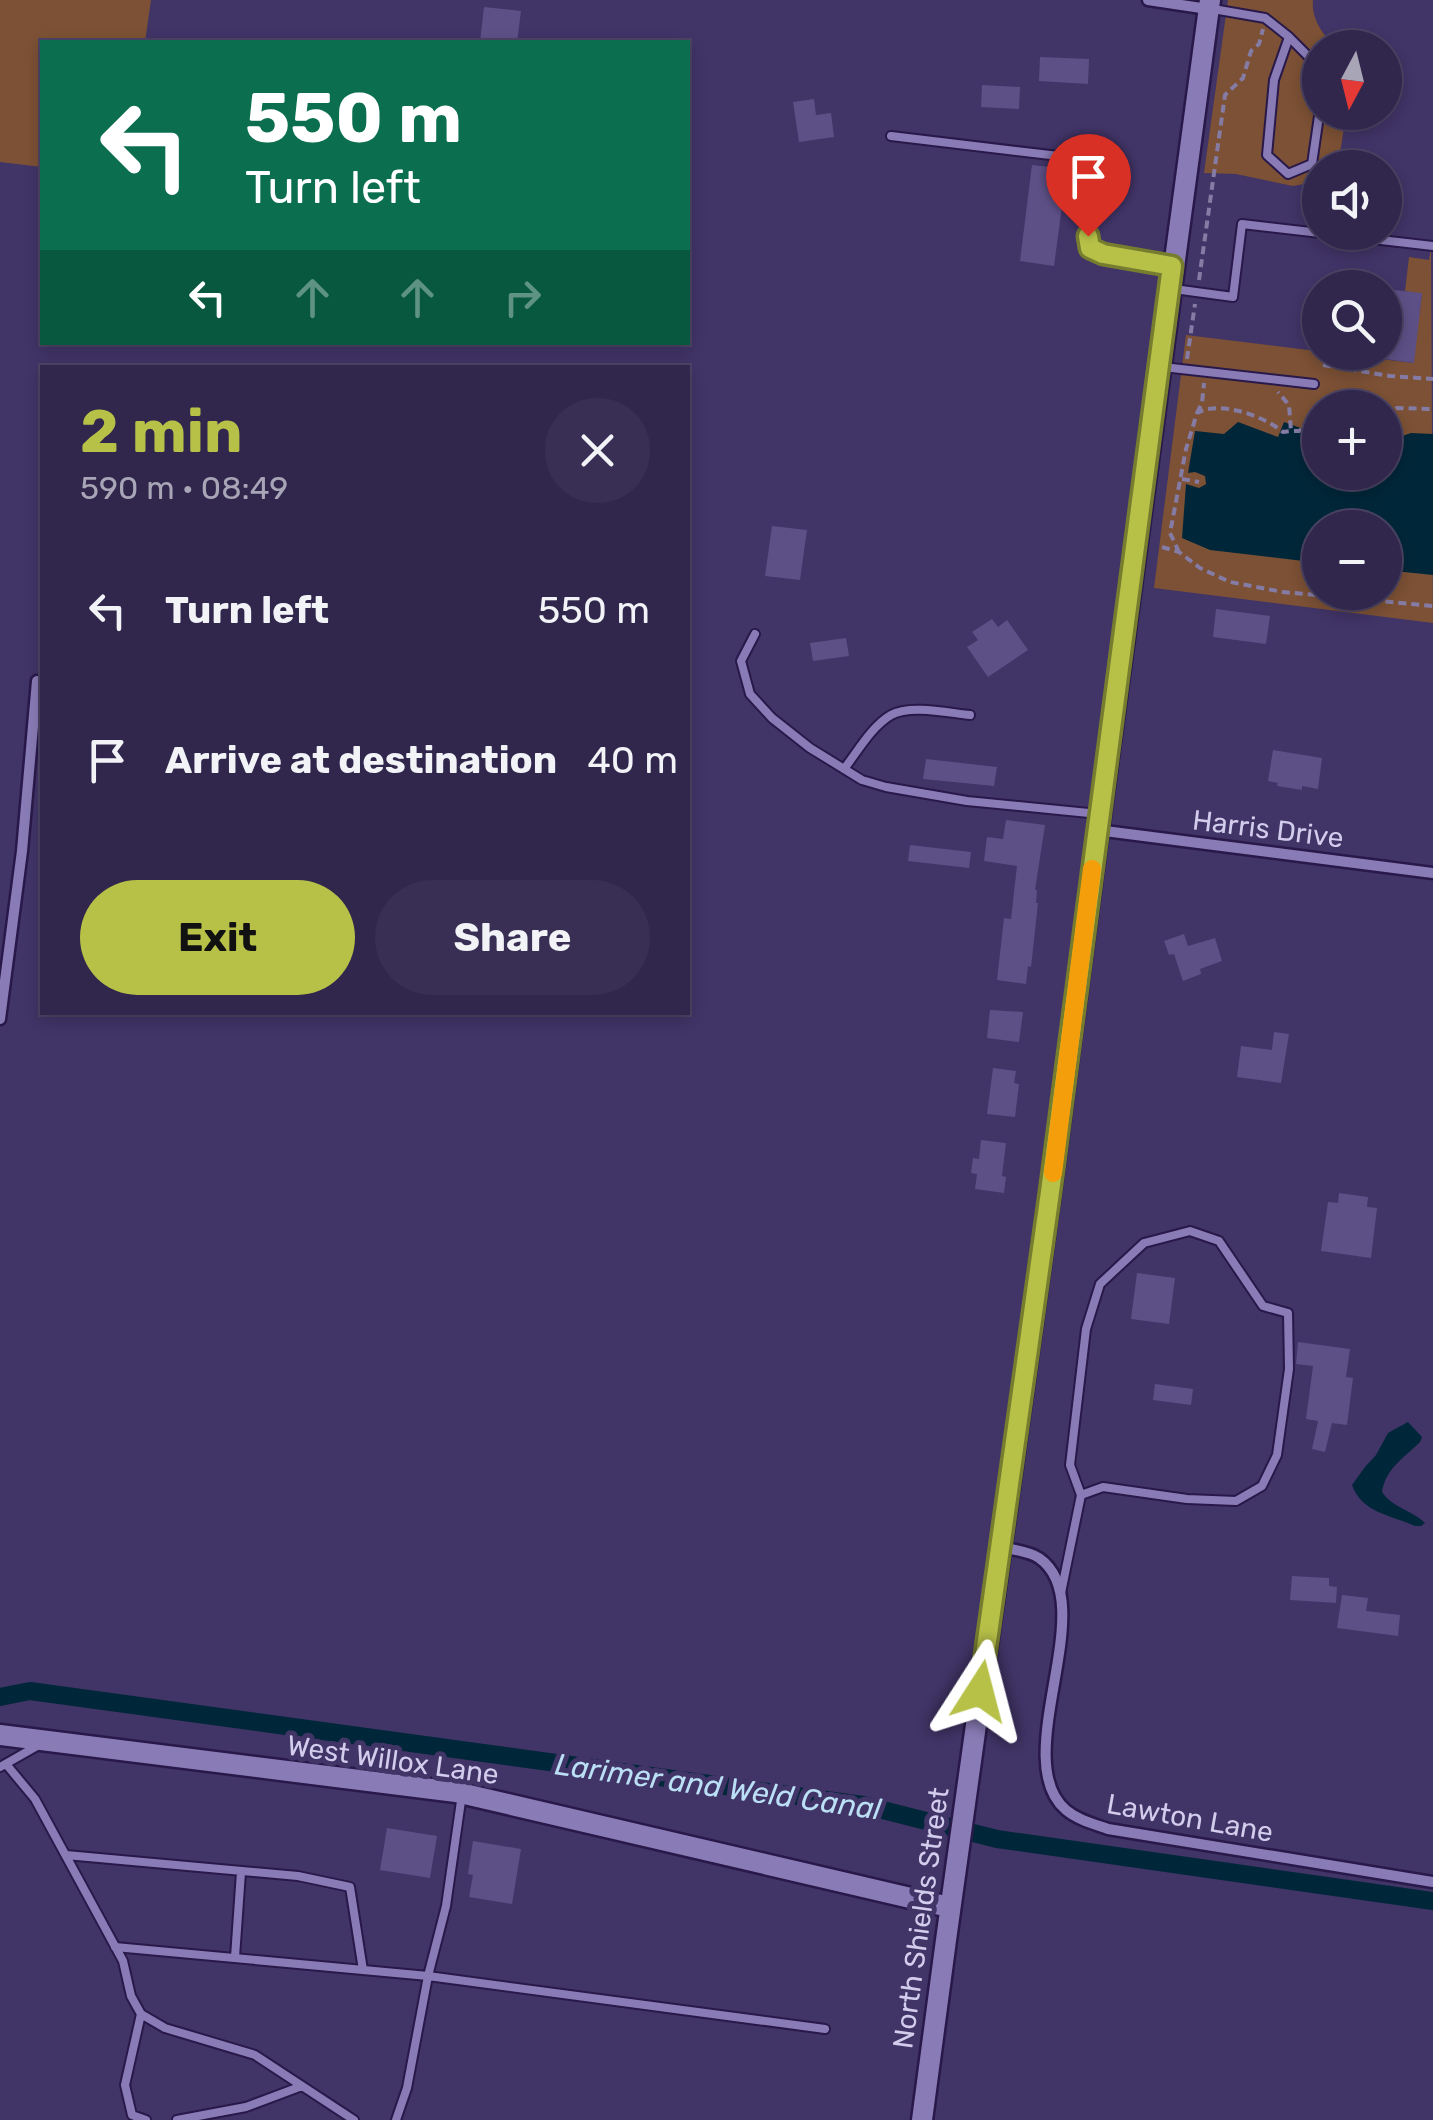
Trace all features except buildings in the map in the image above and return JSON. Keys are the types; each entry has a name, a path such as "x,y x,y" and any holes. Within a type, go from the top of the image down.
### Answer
{"main road":[{"name":"North Shields Street","path":"922,2120 1209,4"},
{"name":"West Willox Lane","path":"0,1735 462,1794 949,1907"}],"street":[{"path":"1148,0 1209,4"},
{"path":"0,1019 22,851 37,681"},
{"name":"Harris Drive","path":"1098,822 1433,873"},
{"path":"1002,1547 1038,1558 1054,1574 1062,1593"},
{"name":"Lawton Lane","path":"1062,1593 1064,1612 1046,1760 1052,1790 1063,1808 1081,1820 1108,1829 1433,1882"}],"lane":[{"path":"1209,4 1265,18 1302,50"},
{"path":"1289,37 1274,80 1267,156 1288,174 1312,164 1317,130"},
{"path":"890,136 1067,157 1083,164 1090,180 1090,248 1103,254 1172,266"},
{"path":"1169,289 1233,297 1242,224 1433,246"},
{"path":"1158,367 1314,384"},
{"path":"755,634 741,661 750,694 772,718 810,748 862,780 1098,822"},
{"path":"844,769 890,715 914,710 970,715"},
{"path":"1062,1593 1082,1495 1070,1466 1086,1329 1100,1284 1144,1244 1190,1231 1218,1241 1263,1306 1288,1314 1289,1368 1277,1455 1262,1486 1236,1501 1187,1499 1103,1487 1082,1495"},
{"path":"45,1741 3,1766 35,1799 123,1961 131,1996 141,2014 165,2028 255,2054 354,2120"},
{"path":"396,2120 407,2088 446,1906 462,1794"},
{"path":"66,1855 298,1876 350,1888 363,1970"},
{"path":"236,1957 240,1872"},
{"path":"115,1947 428,1976 825,2029"},
{"path":"141,2014 125,2085 132,2115 146,2120"},
{"path":"177,2120 246,2107 302,2086"}],"path":[{"path":"1179,552 1170,533 1204,382 1185,370 1225,94 1243,78 1251,51 1259,44 1265,18"},
{"path":"1350,370 1433,379"},
{"path":"1268,387 1281,394 1288,405 1291,431"},
{"path":"1197,413 1207,408 1227,409 1248,413 1283,432 1302,428"},
{"path":"1402,408 1433,409"},
{"path":"1182,479 1199,482"},
{"path":"1162,548 1179,552 1200,568 1230,582 1283,592 1433,606"}],"shaded area":[{"path":"0,0 151,0 145,40 40,40 40,167 0,162"},
{"path":"1228,0 1313,0 1322,30 1302,30 1302,130 1344,130 1341,150 1302,150 1302,184 1293,186 1236,174 1204,173"},
{"path":"1431,247 1433,623 1329,610 1402,610 1402,510 1302,510 1302,607 1154,588 1186,335 1302,349 1302,370 1402,370 1402,362 1413,363 1422,294 1405,291 1409,257 1429,260"}],"water":[{"path":"1238,422 1278,437 1284,422 1302,428 1302,490 1402,490 1402,436 1433,434 1433,575 1402,572 1402,510 1302,510 1302,561 1210,550 1182,538 1186,484 1199,488 1206,484 1205,476 1188,473 1195,431 1224,434"},
{"path":"1408,1422 1422,1437 1392,1470 1382,1492 1425,1523 1421,1526 1370,1507 1352,1485 1388,1433"}],"waterway":[{"name":"Larimer and Weld Canal","path":"0,1697 30,1691 863,1805 997,1839 1433,1901"}],"slow traffic":[{"path":"1053,1173 1092,869"}],"route":[{"path":"980,1691 1172,266 1103,254 1090,248 1088,236"}]}
